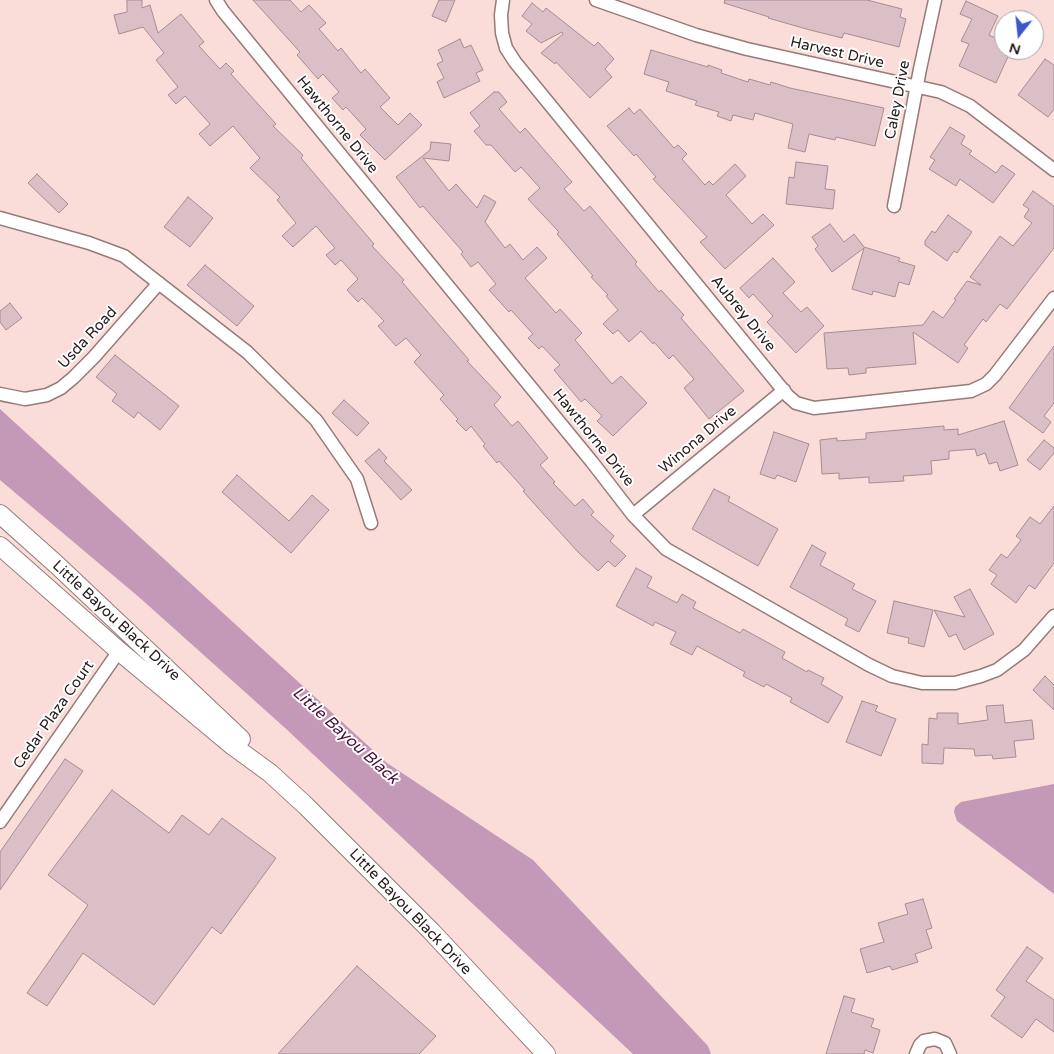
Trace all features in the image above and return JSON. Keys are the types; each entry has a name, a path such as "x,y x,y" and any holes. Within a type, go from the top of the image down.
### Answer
{"main road":[{"name":"Little Bayou Black Drive","path":"0,514 245,742 270,773"},
{"name":"Little Bayou Black Drive","path":"0,546 118,651 233,746 270,773 306,806 431,931 546,1054"}],"street":[{"name":"Hawthorne Drive","path":"216,0 229,19 603,475 633,515 657,541 679,557 869,665 906,680 938,684 955,683 997,670 1024,650 1054,616"},
{"name":"Aubrey Drive","path":"504,0 500,15 502,33 506,48 515,62 796,403 814,408 971,391 986,384 995,375 1054,298"},
{"name":"Harvest Drive","path":"596,0 647,19 722,42 941,92 970,106 1054,170"},
{"name":"Caley Drive","path":"894,206 916,87 935,0"},
{"path":"0,218 90,242 124,256 247,352 316,420 357,479 371,523"},
{"name":"Usda Road","path":"0,394 25,399 47,395 61,388 94,357 159,283"},
{"name":"Winona Drive","path":"633,515 784,390"},
{"name":"Cedar Plaza Court","path":"0,822 118,651"},
{"path":"916,1054 924,1041 935,1039 945,1043 950,1054"}],"water":[{"name":"Little Bayou Black","path":"0,409 387,763 533,860 708,1046 711,1054 633,1054 284,727 140,598 0,480"},
{"path":"1054,784 1054,894 957,821 954,812 955,807 961,802"}],"building":[{"path":"127,0 142,0 142,8 150,5 158,33 181,14 204,42 199,46 220,69 226,63 234,71 231,74 276,124 273,126 303,155 301,158 374,244 372,246 404,280 402,282 469,360 467,361 501,397 494,405 512,426 518,421 548,458 540,465 555,482 553,483 575,506 583,499 594,512 591,515 614,536 610,541 626,556 615,567 608,561 598,571 538,508 499,461 497,463 483,446 485,444 471,426 466,431 456,421 458,419 440,399 444,395 414,362 421,355 406,338 396,346 378,326 384,321 362,298 358,302 347,290 358,279 341,260 335,265 326,255 335,248 316,226 293,247 282,236 296,223 277,200 280,197 250,168 260,158 233,126 210,146 199,134 210,124 185,96 176,104 168,95 178,87 156,60 164,53 143,27 119,34 114,15 127,12"},
{"path":"253,0 290,0 301,12 309,5 326,23 319,29 338,51 341,48 361,73 365,69 390,98 380,107 398,125 410,113 422,125 385,160 360,135 366,129 346,107 343,110 332,98 339,92 323,74 318,79 297,55 300,52"},
{"path":"439,0 455,0 446,22 432,16"},
{"path":"725,0 867,0 902,9 900,17 906,19 899,47 844,33 842,38 810,30 724,3"},
{"path":"966,1 994,14 994,24 989,35 994,37 994,60 1006,60 996,83 959,66 969,44 961,41 972,19 960,14"},
{"path":"532,3 543,12 546,8 594,46 598,42 614,59 605,69 612,77 590,98 556,62 555,64 541,53 563,34 562,32 541,43 526,31 532,24 522,16"},
{"path":"460,39 464,48 471,45 483,70 476,73 480,81 444,98 437,82 444,78 437,64 443,61 438,50"},
{"path":"651,50 708,67 708,65 722,70 721,73 748,82 749,79 770,85 771,82 790,88 884,108 875,146 836,137 835,140 809,134 805,152 788,148 793,124 755,113 753,120 733,115 731,121 717,116 719,112 695,105 697,101 666,91 669,82 644,74"},
{"path":"1045,59 1054,65 1054,109 1048,117 1018,95"},
{"path":"494,92 499,92 507,102 499,109 520,133 525,128 572,182 564,189 584,211 590,206 637,262 635,264 659,292 661,290 684,315 681,318 744,391 709,419 684,388 694,379 673,355 669,359 641,331 629,342 618,330 613,334 603,324 618,310 606,296 608,295 591,277 593,276 557,234 559,232 528,199 540,188 521,167 515,172 491,145 486,145 474,131 480,126 470,113"},
{"path":"629,108 634,114 640,109 674,148 678,145 687,154 682,159 705,185 709,181 713,185 735,164 746,176 726,195 752,224 763,214 774,225 725,269 700,242 707,237 653,179 656,177 636,154 634,156 607,126"},
{"path":"950,127 965,136 961,144 972,151 969,154 996,173 1002,165 1015,174 993,203 960,179 956,186 929,169 935,160 930,157"},
{"path":"431,142 451,144 449,161 423,158 449,191 456,184 477,208 484,195 496,202 485,222 505,248 510,244 523,260 537,247 547,258 525,278 556,313 560,309 582,333 575,340 612,384 621,376 647,403 613,436 597,421 602,416 585,399 581,402 554,370 560,365 542,346 539,349 528,338 533,334 489,290 496,284 478,262 471,267 461,254 463,252 423,206 420,208 396,177 430,150"},
{"path":"796,162 828,166 825,189 835,190 833,209 786,204 789,177 794,178"},
{"path":"37,174 68,204 59,213 28,183"},
{"path":"1033,191 1054,206 1054,248 1007,309 1000,304 986,322 983,319 964,345 968,348 958,363 913,332 916,364 866,368 866,373 849,375 848,368 827,369 824,333 923,325 933,311 943,318 967,281 981,285 970,277 1000,236 1013,246 1032,223 1024,217 1029,209 1023,205"},
{"path":"188,197 213,218 190,247 164,227"},
{"path":"948,215 972,232 957,253 954,251 947,261 925,245 925,241 932,231 935,233"},
{"path":"830,224 844,242 854,234 864,247 900,258 898,261 915,266 909,285 899,282 895,297 873,291 872,295 852,289 864,248 832,272 815,249 818,246 812,237"},
{"path":"773,258 795,282 783,293 801,312 807,307 824,326 796,353 767,322 773,316 753,294 749,298 740,288"},
{"path":"205,265 254,306 237,326 187,285"},
{"path":"10,303 22,318 6,330 0,322 0,311"},
{"path":"1054,346 1054,403 1044,416 1051,422 1043,433 1009,408"},
{"path":"115,355 179,406 160,430 138,412 134,418 112,401 117,394 96,377"},
{"path":"344,400 369,423 357,436 332,413"},
{"path":"1004,421 1018,465 1000,471 997,462 989,464 985,453 977,456 975,449 949,451 949,459 931,461 932,474 903,476 904,481 869,483 869,477 839,479 839,473 822,474 820,440 837,438 837,441 866,439 866,433 944,426 944,430 958,429 958,435"},
{"path":"774,432 809,444 796,482 777,475 775,479 760,474"},
{"path":"1044,440 1054,448 1054,453 1040,470 1027,460"},
{"path":"379,449 387,458 384,461 412,490 401,500 365,461"},
{"path":"237,475 289,521 312,495 329,510 291,553 222,492"},
{"path":"714,489 730,497 728,501 778,529 758,566 692,529"},
{"path":"1054,506 1054,563 1035,589 1029,585 1016,603 991,584 997,575 989,570 1001,554 1007,558 1021,540 1016,536 1030,517 1040,524"},
{"path":"812,545 826,553 820,565 855,584 852,589 876,601 859,632 845,625 848,619 790,587"},
{"path":"636,568 652,577 647,587 677,603 682,594 696,602 693,608 740,633 743,629 785,652 782,658 807,672 808,670 824,678 821,684 843,697 828,723 790,702 792,698 766,684 764,687 743,676 745,672 697,646 692,655 670,644 676,632 655,622 653,626 616,606"},
{"path":"970,589 994,634 964,650 956,634 949,637 934,610 965,617 954,597"},
{"path":"894,601 933,610 924,647 908,643 909,638 887,633"},
{"path":"1045,676 1054,685 1054,710 1033,690"},
{"path":"862,701 878,706 875,711 896,719 881,756 846,742"},
{"path":"1003,705 1005,723 1032,720 1034,739 1014,741 1016,757 993,759 992,755 975,756 974,749 944,748 943,764 922,763 922,744 928,745 929,718 937,719 937,713 958,713 958,724 988,720 986,706"},
{"path":"65,759 83,771 0,890 0,852"},
{"path":"112,790 169,833 182,815 209,835 222,818 276,858 221,934 212,927 154,1005 83,953 47,1006 27,993 88,905 48,875"},
{"path":"923,899 932,928 926,930 932,948 915,954 918,962 892,970 890,966 867,973 860,949 884,942 878,923 908,914 905,904"},
{"path":"1027,947 1043,958 1026,981 1054,1000 1054,1032 1036,1019 1022,1038 991,1016 1005,997 996,990"},
{"path":"357,966 436,1036 419,1054 278,1054"},
{"path":"844,996 855,999 851,1012 874,1019 871,1027 880,1030 873,1053 865,1050 864,1054 826,1054"}]}
